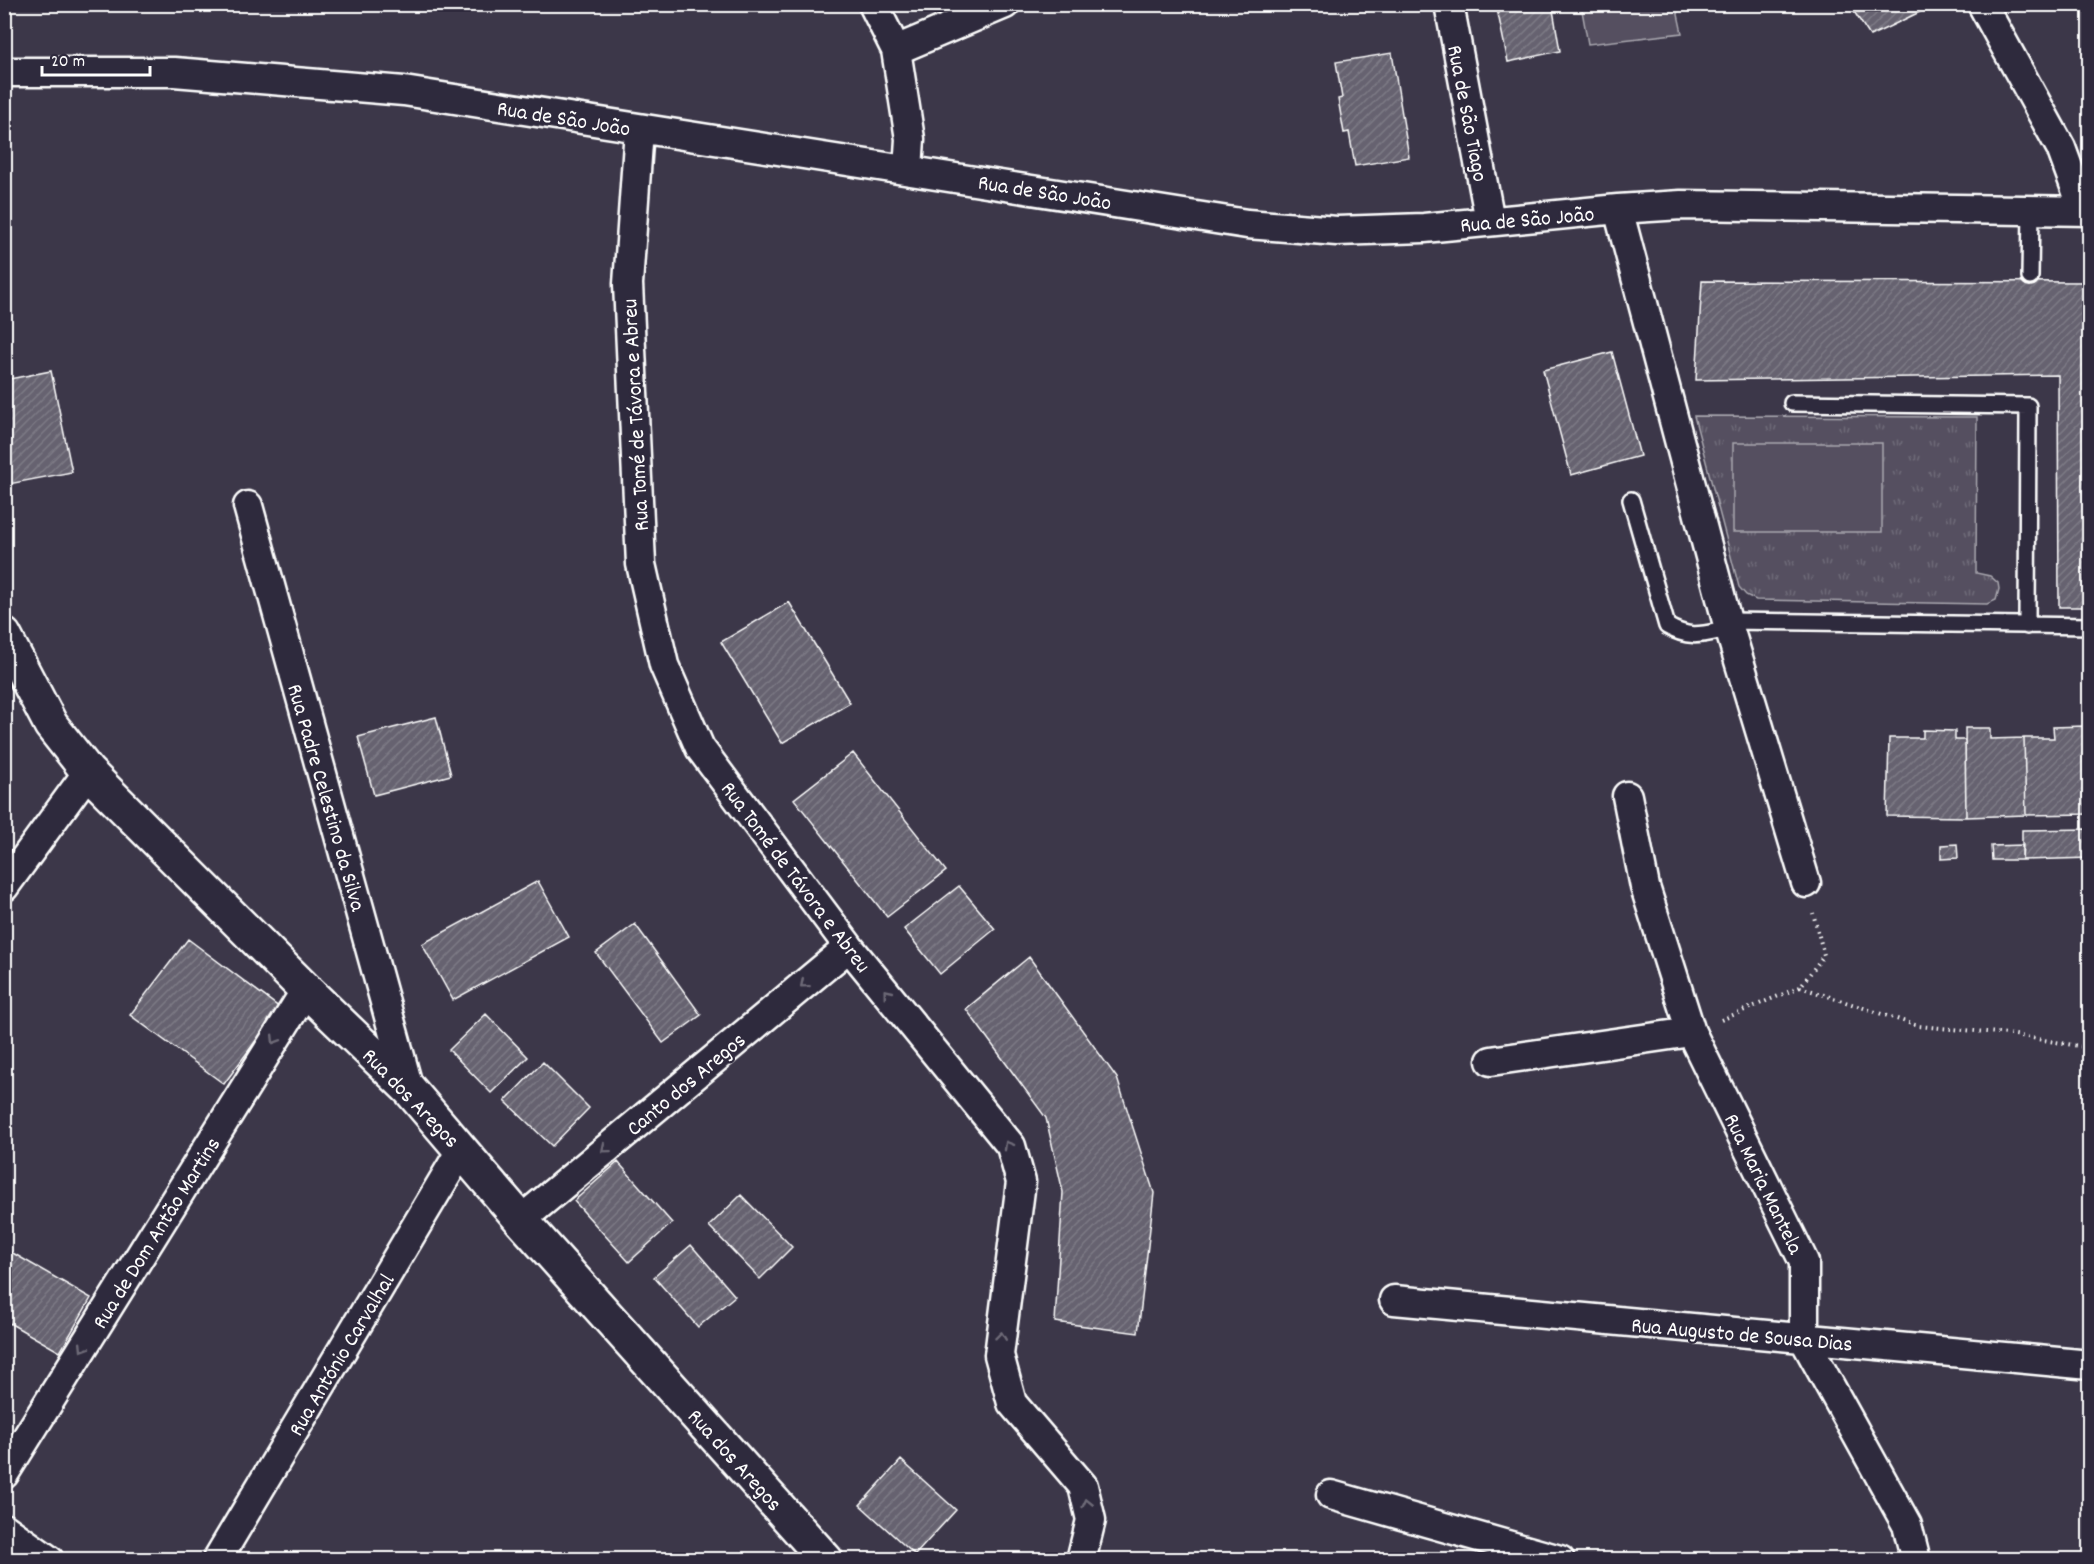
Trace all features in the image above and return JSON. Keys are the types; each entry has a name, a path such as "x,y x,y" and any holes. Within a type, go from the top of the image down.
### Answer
{"street":[{"path":"873,4 896,50 910,139 908,169"},
{"path":"896,50 1005,4"},
{"name":"Rua de São Tiago","path":"1449,4 1490,220"},
{"path":"1982,4 2061,148 2087,211"},
{"name":"Rua de São João","path":"4,72 174,72 393,90 1247,224 1337,231 1424,228 1618,209 1681,206 2087,211"},
{"name":"Rua Tomé de Távora e Abreu","path":"639,129 628,284 641,564 663,665 700,748 849,947 1011,1146 1021,1182 999,1355 1012,1402 1083,1486 1091,1520 1080,1560"},
{"path":"1618,209 1728,625 1806,883"},
{"name":"Rua Padre Celestino da Silva","path":"248,506 409,1089"},
{"name":"Rua dos Aregos","path":"4,635 51,725 87,772 409,1089 521,1220 826,1560"},
{"path":"4,887 87,772"},
{"name":"Rua Maria Mantela","path":"1627,796 1645,887 1691,1032 1804,1262 1804,1339 1906,1525 1916,1560"},
{"name":"Canto dos Aregos","path":"521,1220 849,947"},
{"name":"Rua de Dom Antão Martins","path":"4,1474 306,990"},
{"path":"1491,1061 1691,1032"},
{"name":"Rua António Carvalhal","path":"217,1560 462,1149"},
{"name":"Rua Augusto de Sousa Dias","path":"1394,1300 2090,1365"},
{"path":"1330,1495 1560,1560"},
{"path":"4,1528 49,1560"}],"lane":[{"path":"2031,209 2031,276"},
{"path":"1792,403 2028,406 2027,626"},
{"path":"1631,500 1667,626 1681,634 1697,635 1728,625 2090,626"}],"path":[{"path":"1691,1032 1800,987 1824,955 1806,883"},
{"path":"1800,987 1918,1026 2009,1034 2090,1048"}],"green space":[{"path":"1581,5 1676,5 1682,33 1588,44"},
{"path":"1694,416 1977,417 1976,573 1990,576 1998,583 1996,600 1987,604 1756,600 1746,595 1739,587"},
{"path":"1733,443 1882,443 1882,532 1733,532"}],"building":[{"path":"1496,4 1552,4 1560,51 1508,62"},
{"path":"1849,4 1929,4 1930,7 1870,36"},
{"path":"1392,53 1409,157 1355,166 1349,132 1344,133 1338,99 1342,98 1336,62"},
{"path":"1702,281 2090,282 2090,607 2059,607 2058,375 1696,380"},
{"path":"1612,352 1640,456 1571,475 1543,370"},
{"path":"51,371 72,472 9,484 4,461 4,380"},
{"path":"789,602 850,703 782,743 721,642"},
{"path":"436,717 451,775 374,795 358,737"},
{"path":"2084,726 2084,738 2090,738 2090,814 2026,815 2024,738 2054,738 2053,727"},
{"path":"1965,728 1990,728 1990,739 2024,738 2026,815 1966,817"},
{"path":"1923,730 1955,731 1955,740 1965,740 1966,817 1887,816 1889,738 1923,738"},
{"path":"853,753 946,871 887,917 794,799"},
{"path":"2090,829 2090,858 2022,860 2022,830"},
{"path":"1957,844 1958,858 1941,859 1941,845"},
{"path":"2023,845 2022,860 1992,860 1991,846"},
{"path":"538,881 569,937 453,1000 422,944"},
{"path":"959,886 995,929 940,974 904,929"},
{"path":"635,924 701,1015 663,1043 596,953"},
{"path":"188,939 280,1008 224,1084 130,1015"},
{"path":"1029,957 1117,1078 1154,1193 1138,1333 1055,1322 1063,1192 1046,1118 966,1009"},
{"path":"486,1014 528,1057 491,1093 449,1050"},
{"path":"543,1062 589,1108 552,1146 505,1101"},
{"path":"618,1162 672,1223 629,1262 574,1201"},
{"path":"741,1195 792,1247 760,1279 709,1226"},
{"path":"691,1245 735,1296 698,1327 654,1277"},
{"path":"4,1248 91,1298 60,1352 4,1320"},
{"path":"901,1460 956,1510 915,1555 860,1505"}]}
